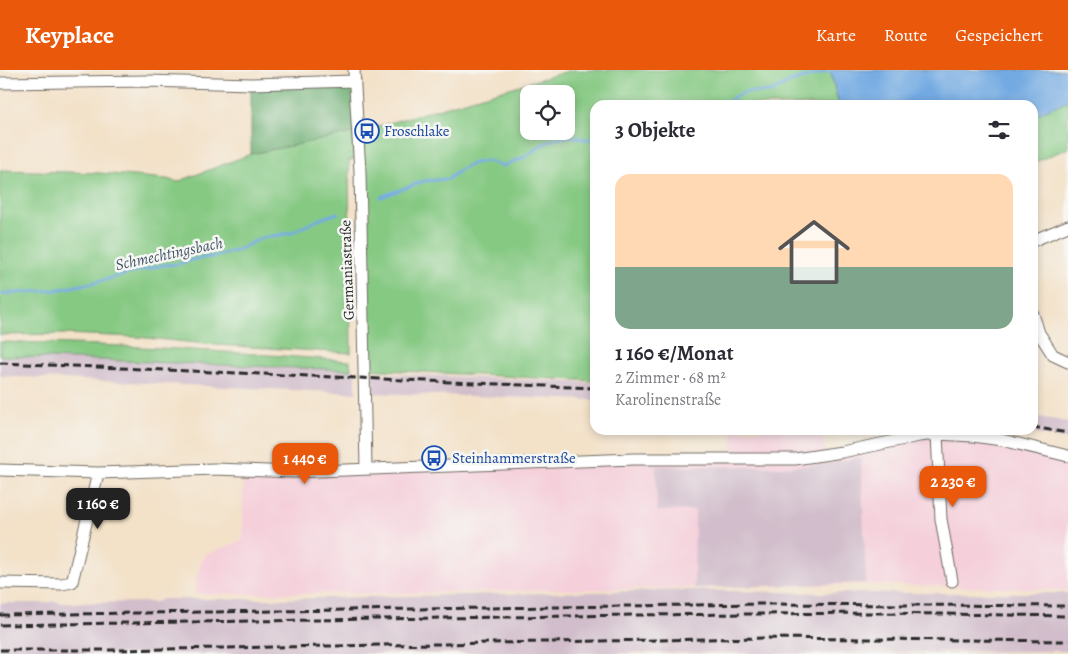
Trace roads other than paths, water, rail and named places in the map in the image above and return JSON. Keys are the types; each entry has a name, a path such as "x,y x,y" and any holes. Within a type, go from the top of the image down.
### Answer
{"street":[{"path":"0,83 147,76 239,84 355,76"},
{"name":"Germaniastraße","path":"355,76 360,172 366,469"},
{"path":"1038,238 1068,226"},
{"path":"1038,330 1053,355 1068,362"},
{"path":"0,470 98,473 215,469 293,472 634,459 795,459 928,435"},
{"path":"936,435 941,519 952,581"},
{"path":"954,435 1002,440 1068,456"},
{"path":"0,583 62,584 72,582 98,473"}],"water":[{"path":"830,70 1068,70 1068,100 1038,114 1038,100 838,100"}],"waterway":[{"name":"Schmechtingsbach","path":"731,100 746,92 771,92 790,82 833,70"},
{"name":"Schmechtingsbach","path":"381,197 424,181 448,179 461,169 474,163 488,161 503,166 523,158 552,140 571,136 590,139"},
{"name":"Schmechtingsbach","path":"0,294 55,290 92,283 162,265 178,264 216,256 238,250 261,238 291,233 320,219 338,213"}],"railway":[{"path":"0,363 590,388"},
{"path":"1038,428 1068,433"},
{"path":"0,615 762,604 1068,606"},
{"path":"0,625 632,615 876,613 1068,616"},
{"path":"0,650 114,650 763,638 1068,641"}],"place":[{"name":"Froschlake","path":"367,131"},
{"name":"Steinhammerstraße","path":"434,458"}]}
